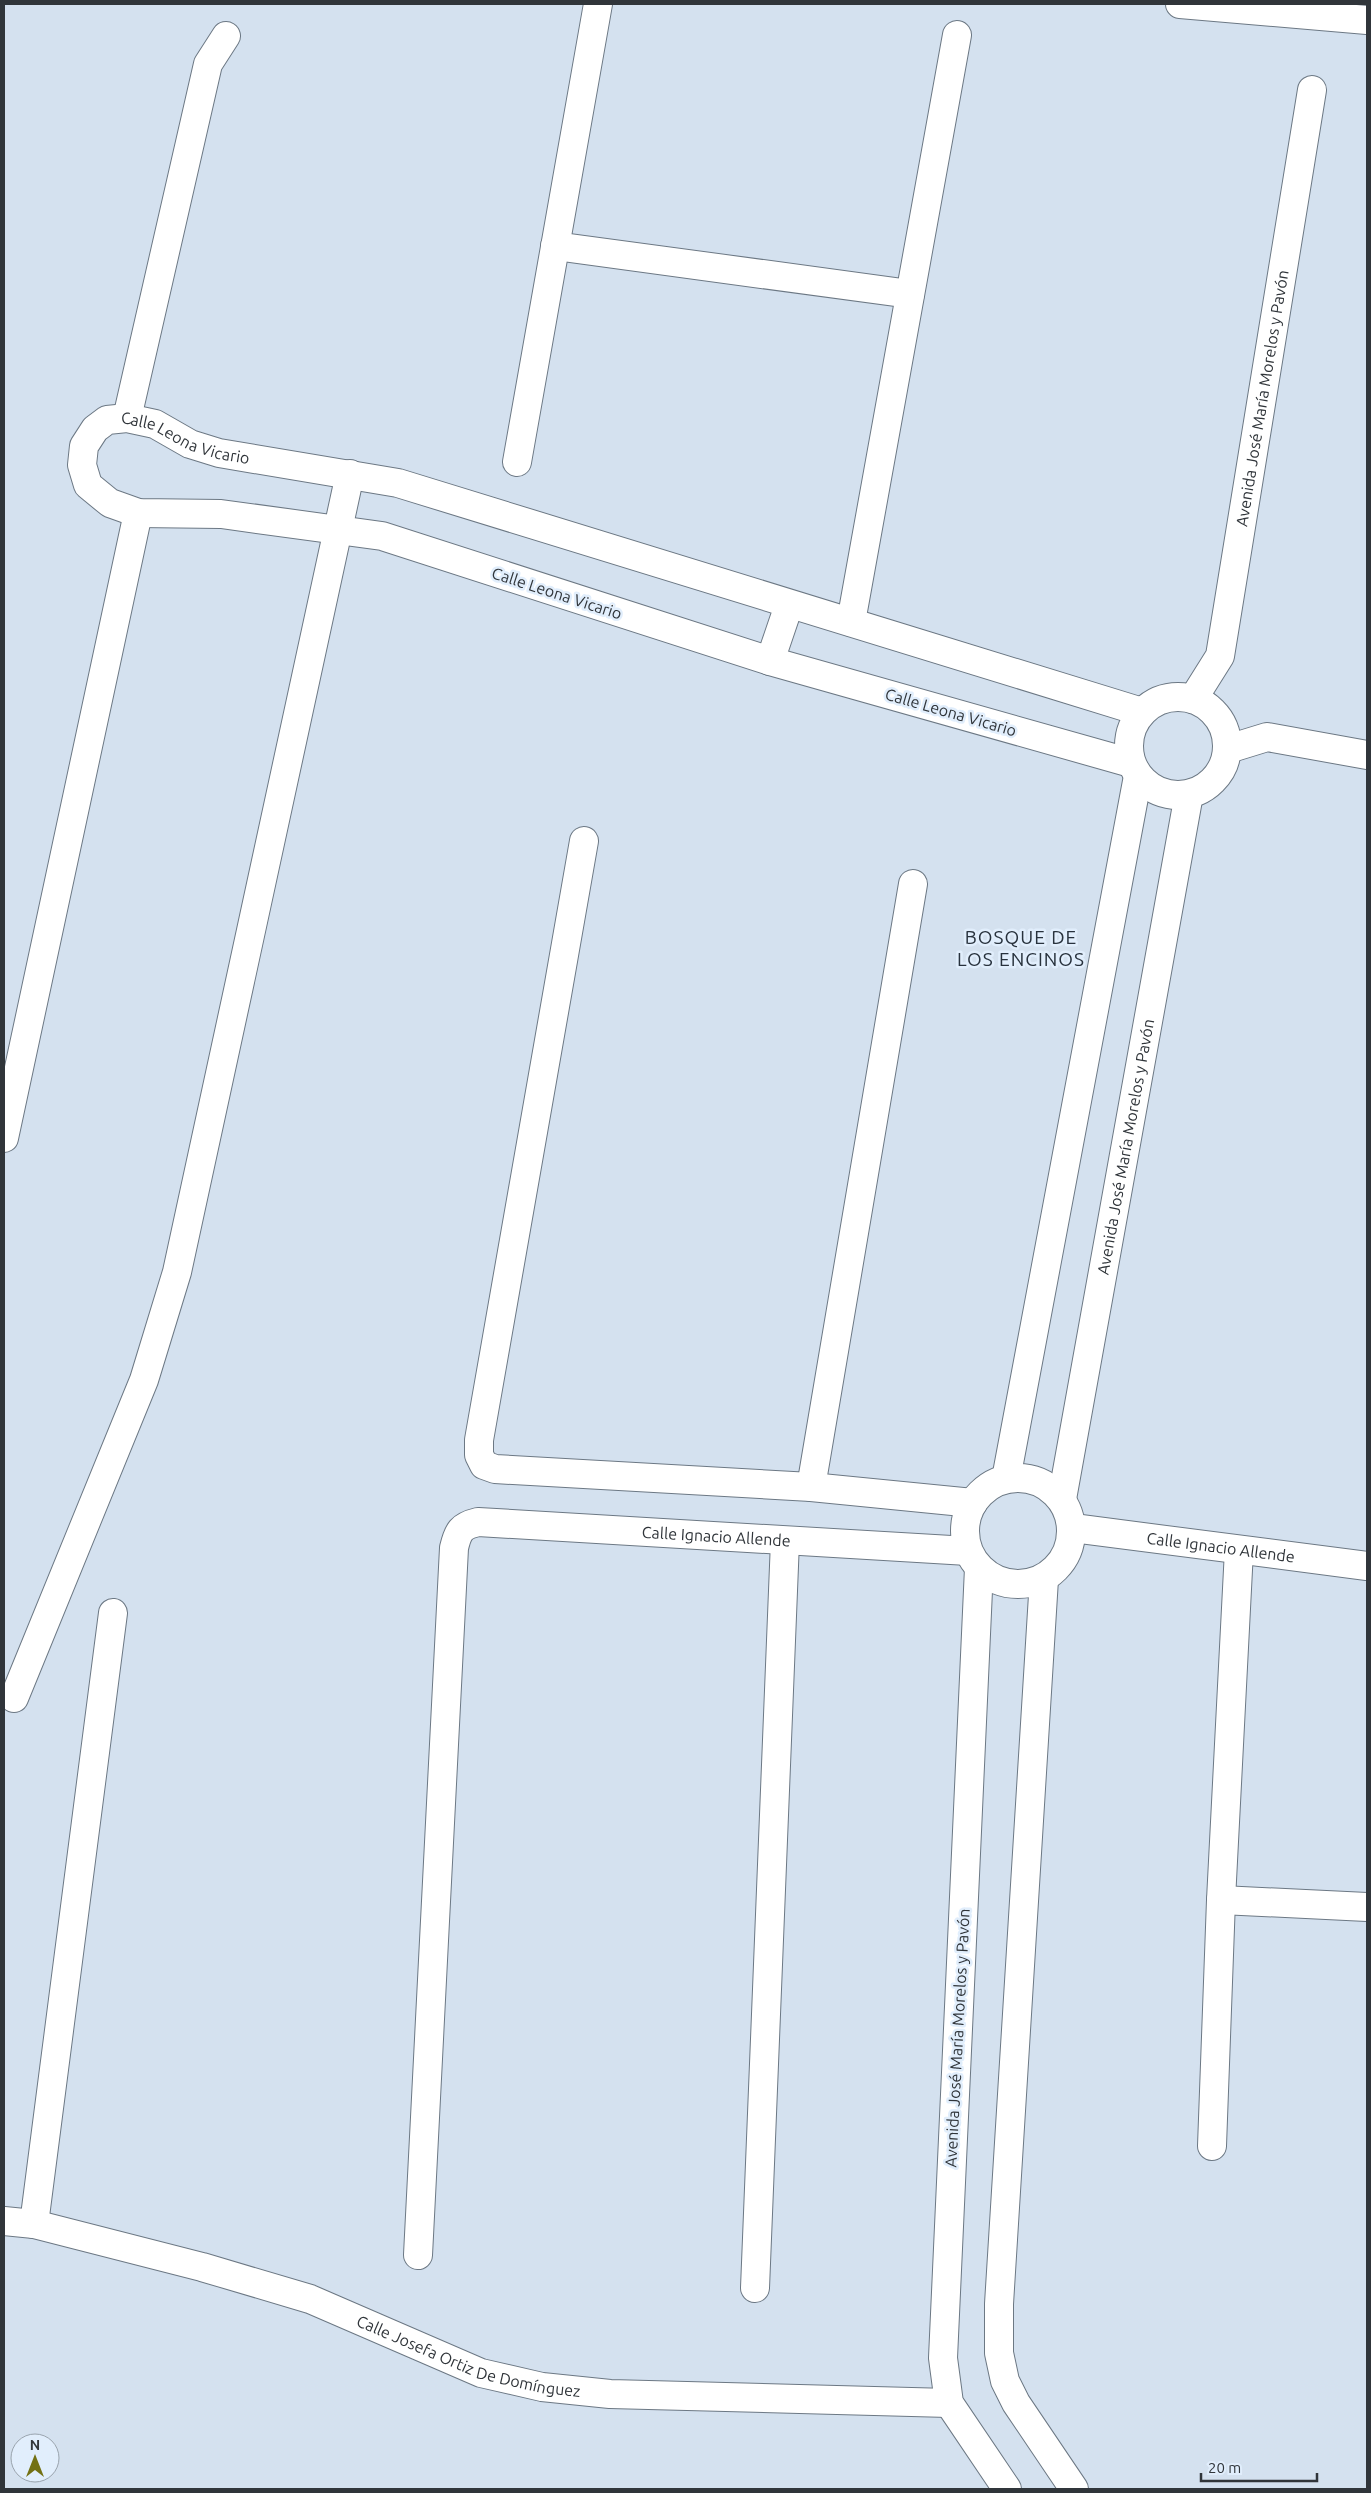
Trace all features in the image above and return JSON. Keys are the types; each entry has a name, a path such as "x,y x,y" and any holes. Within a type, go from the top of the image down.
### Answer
{"street":[{"path":"517,462 598,4"},
{"path":"1180,4 1367,20"},
{"path":"851,622 957,35"},
{"path":"127,418 208,64 226,36"},
{"name":"Avenida José María Morelos y Pavón","path":"1193,699 1220,656 1312,90"},
{"path":"555,246 910,294"},
{"name":"Calle Leona Vicario","path":"1135,769 770,661 382,536 221,514 138,513 110,503 88,485 82,465 84,446 95,429 107,420 127,418 155,424 190,444 220,452 398,483 1142,712"},
{"path":"14,1698 144,1380 177,1272 350,474"},
{"path":"4,1138 138,513"},
{"path":"770,661 790,605"},
{"path":"1166,698 1193,699 1208,706 1219,718 1226,733 1228,750 1222,769 1208,786 1189,794 1170,795 1152,789 1135,769 1128,745 1132,727 1142,712 1166,698"},
{"path":"1228,750 1267,737 1367,755"},
{"path":"1006,1479 1135,769"},
{"name":"Avenida José María Morelos y Pavón","path":"1062,1499 1189,794"},
{"path":"584,841 479,1440 479,1455 484,1465 495,1469 811,1487 972,1503"},
{"path":"811,1487 913,884"},
{"path":"1006,1479 1037,1481 1062,1499 1073,1528 1066,1557 1044,1579 1021,1585 998,1581 973,1560 965,1526 972,1503 987,1488 1006,1479"},
{"name":"Calle Ignacio Allende","path":"418,2255 454,1548 458,1532 465,1525 478,1522 785,1541 973,1560"},
{"name":"Calle Ignacio Allende","path":"1073,1528 1367,1566"},
{"path":"755,2288 785,1541"},
{"path":"1212,2146 1221,1900 1239,1550"},
{"name":"Avenida José María Morelos y Pavón","path":"973,1560 943,2358 949,2403 1008,2489"},
{"path":"1044,1579 999,2304 999,2353 1005,2381 1016,2403 1073,2489"},
{"path":"34,2224 113,1613"},
{"path":"1221,1900 1367,1907"},
{"name":"Calle Josefa Ortiz De Domínguez","path":"4,2221 34,2224 202,2267 310,2299 481,2373 542,2386 610,2394 949,2403"}],"district":[{"name":"BOSQUE DE LOS ENCINOS","path":"1021,948"}]}
